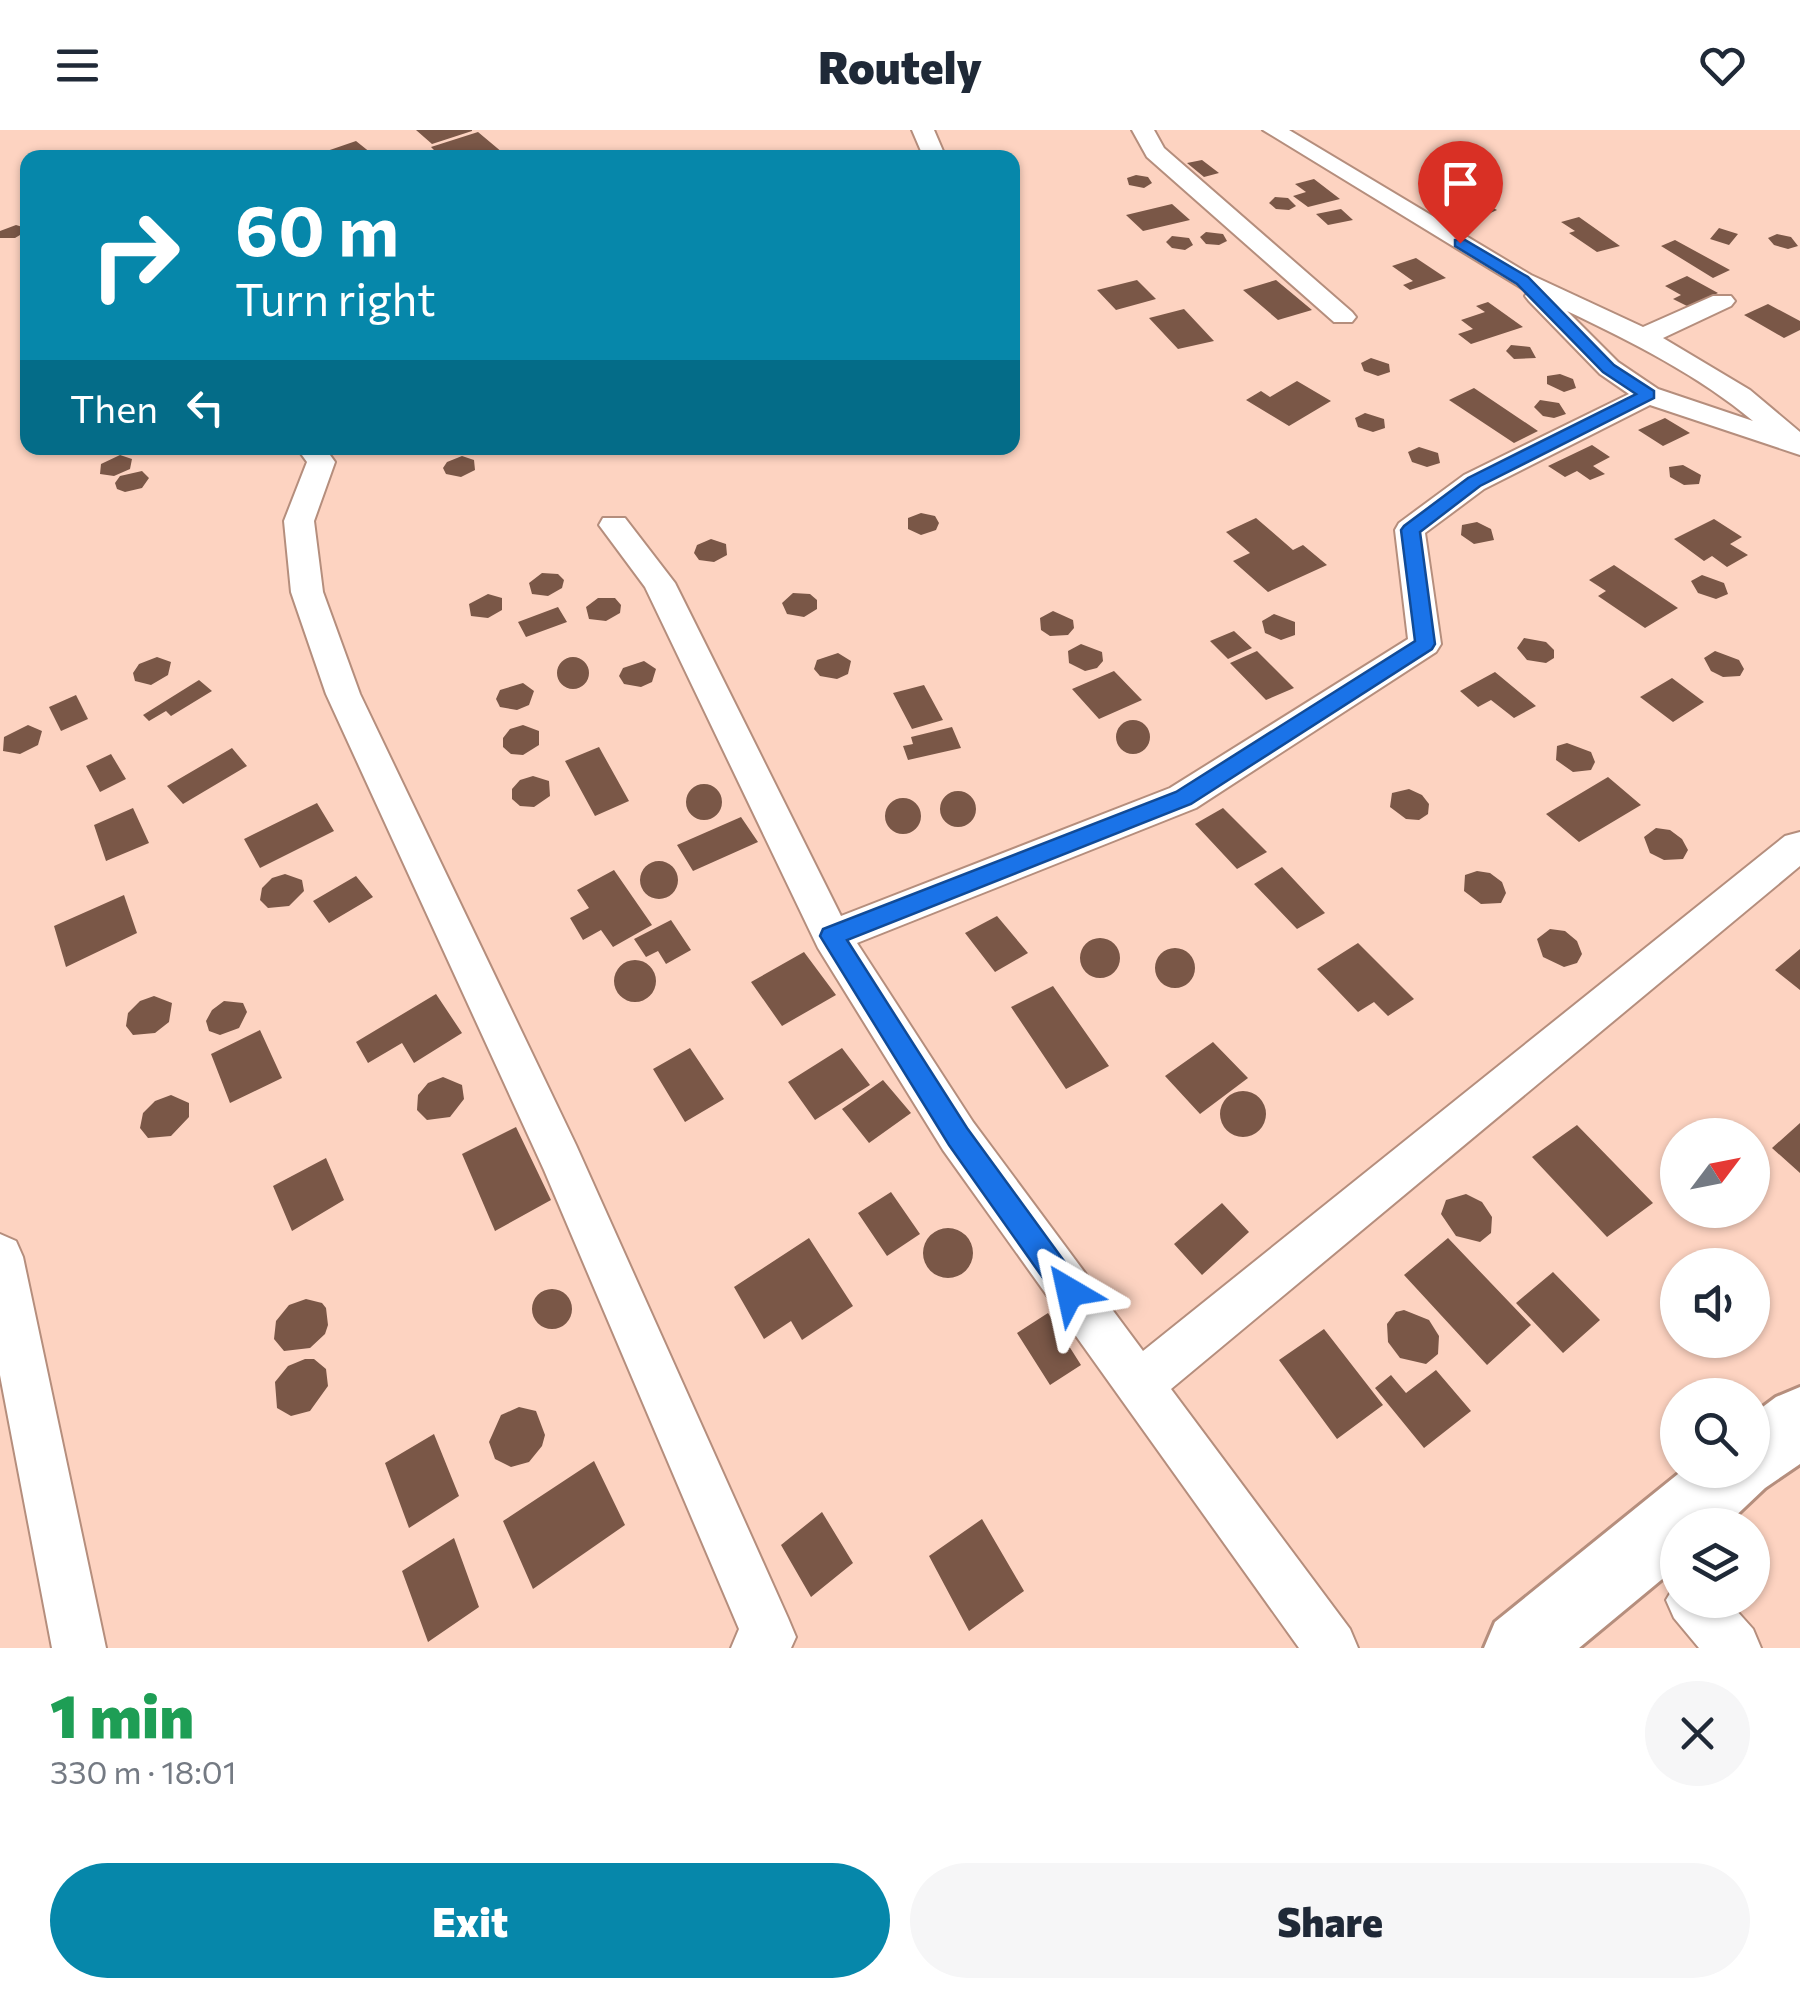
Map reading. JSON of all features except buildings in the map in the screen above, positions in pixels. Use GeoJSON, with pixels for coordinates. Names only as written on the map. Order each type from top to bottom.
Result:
{"type":"FeatureCollection","features":[{"type":"Feature","properties":{"kind":"main road"},"geometry":{"type":"LineString","coordinates":[[1770,1445],[1800,1421]]}},
{"type":"Feature","properties":{"kind":"main road"},"geometry":{"type":"LineString","coordinates":[[1707,1508],[1723,1488]]}},
{"type":"Feature","properties":{"kind":"main road"},"geometry":{"type":"LineString","coordinates":[[1521,1648],[1660,1566]]}},
{"type":"Feature","properties":{"kind":"street"},"geometry":{"type":"LineString","coordinates":[[1143,130],[1155,152],[1343,317]]}},
{"type":"Feature","properties":{"kind":"street"},"geometry":{"type":"LineString","coordinates":[[1274,130],[1522,280],[1643,337],[1740,396],[1800,446]]}},
{"type":"Feature","properties":{"kind":"street"},"geometry":{"type":"LineString","coordinates":[[1522,280],[1608,368],[1648,394],[1800,446]]}},
{"type":"Feature","properties":{"kind":"street"},"geometry":{"type":"LineString","coordinates":[[1643,337],[1722,301]]}},
{"type":"Feature","properties":{"kind":"street"},"geometry":{"type":"LineString","coordinates":[[832,936],[1184,798],[1425,644],[1410,530],[1474,482],[1648,394]]}},
{"type":"Feature","properties":{"kind":"street"},"geometry":{"type":"LineString","coordinates":[[316,455],[321,462],[299,521],[308,592],[343,694],[561,1160],[770,1637],[758,1648]]}},
{"type":"Feature","properties":{"kind":"street"},"geometry":{"type":"LineString","coordinates":[[614,524],[659,583],[832,936],[958,1136],[1331,1648]]}},
{"type":"Feature","properties":{"kind":"street"},"geometry":{"type":"LineString","coordinates":[[1137,1386],[1798,846]]}},
{"type":"Feature","properties":{"kind":"street"},"geometry":{"type":"LineString","coordinates":[[0,1257],[79,1648]]}},
{"type":"Feature","properties":{"kind":"street"},"geometry":{"type":"LineString","coordinates":[[1708,1618],[1734,1648]]}},
{"type":"Feature","properties":{"kind":"route"},"geometry":{"type":"LineString","coordinates":[[1070,1292],[958,1136],[832,936],[1184,798],[1425,644],[1410,530],[1474,482],[1648,394],[1608,368],[1522,280],[1460,243]]}}]}
